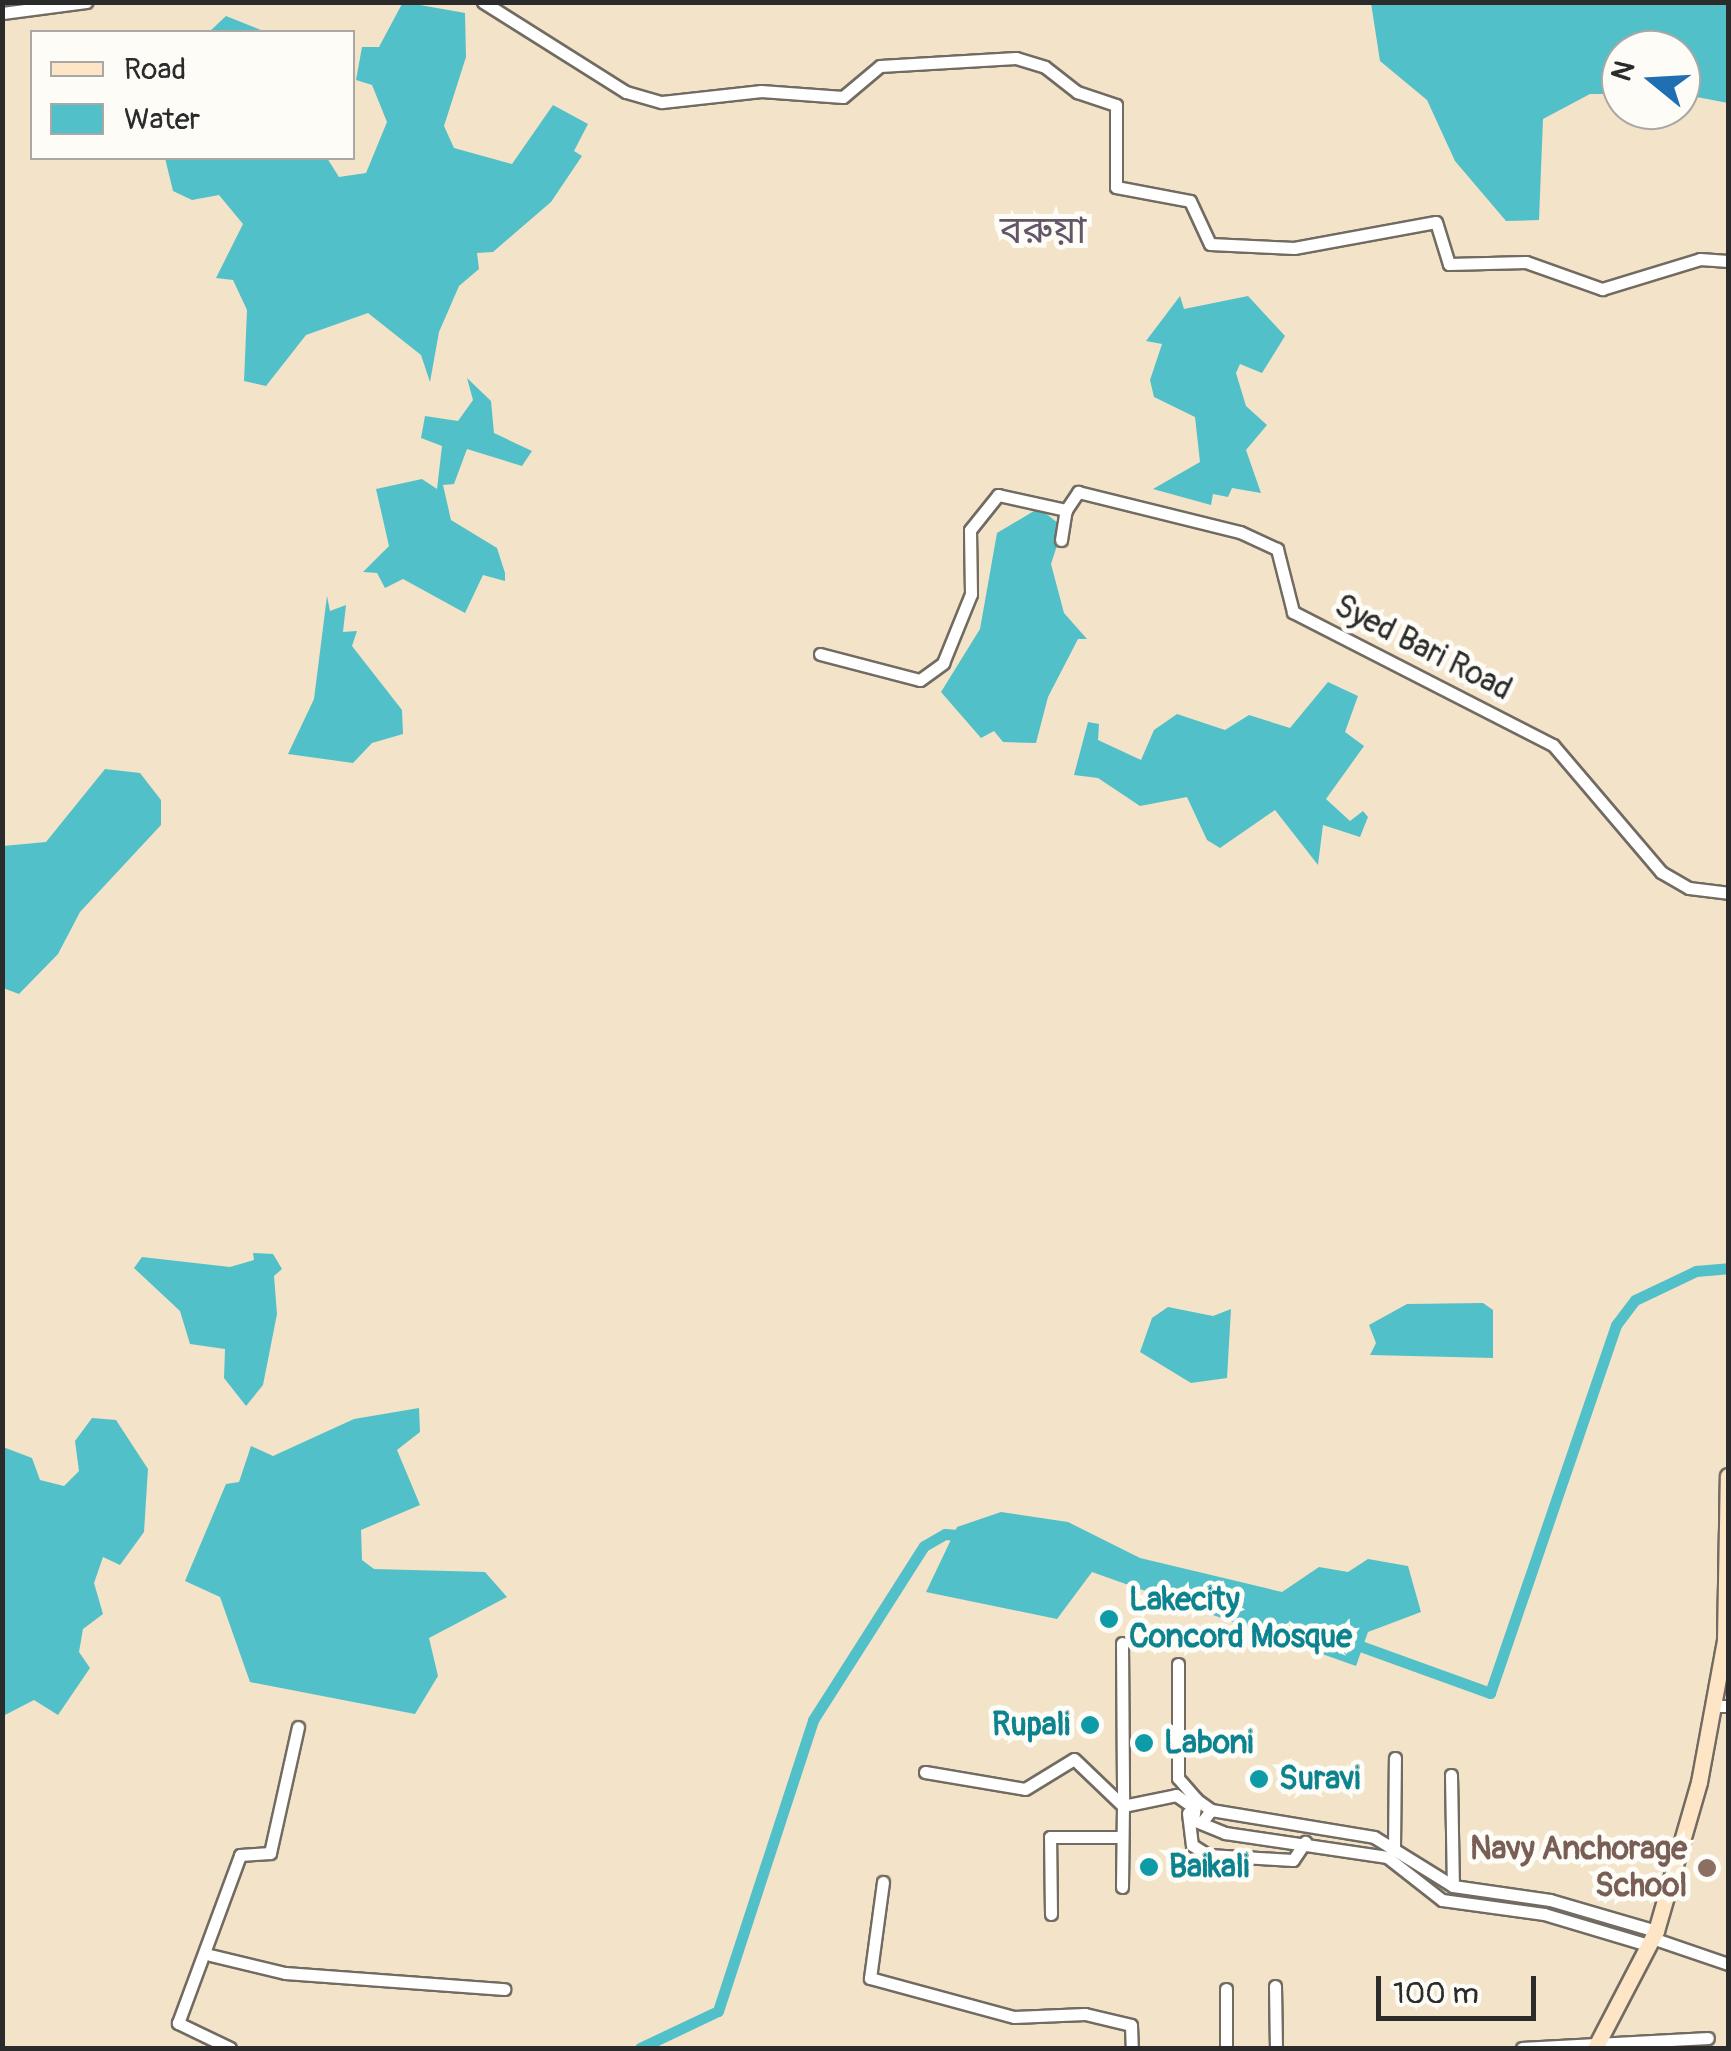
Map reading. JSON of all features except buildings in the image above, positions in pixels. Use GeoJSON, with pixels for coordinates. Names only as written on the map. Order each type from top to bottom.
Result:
{"type":"FeatureCollection","features":[{"type":"Feature","properties":{"kind":"street"},"geometry":{"type":"LineString","coordinates":[[2,14],[86,2]]}},
{"type":"Feature","properties":{"kind":"street"},"geometry":{"type":"LineString","coordinates":[[483,2],[626,92],[662,102],[760,92],[843,97],[880,66],[1016,58],[1046,67],[1077,92],[1116,105],[1116,187],[1190,201],[1210,244],[1294,248],[1436,222],[1454,266],[1526,262],[1602,290],[1700,259],[1728,261]]}},
{"type":"Feature","properties":{"kind":"street","name":"Syed Bari Road"},"geometry":{"type":"LineString","coordinates":[[820,654],[920,680],[964,628],[979,511],[998,495],[1066,510],[1078,492],[1264,541],[1283,565],[1292,612],[1553,745],[1660,872],[1689,888],[1728,893]]}},
{"type":"Feature","properties":{"kind":"street"},"geometry":{"type":"LineString","coordinates":[[1061,540],[1066,510]]}},
{"type":"Feature","properties":{"kind":"street"},"geometry":{"type":"LineString","coordinates":[[1596,2046],[1652,1938],[1723,1706],[1728,1476]]}},
{"type":"Feature","properties":{"kind":"street"},"geometry":{"type":"LineString","coordinates":[[1122,1643],[1122,1887]]}},
{"type":"Feature","properties":{"kind":"street"},"geometry":{"type":"LineString","coordinates":[[1178,1664],[1178,1778],[1202,1822],[1394,1848],[1453,1886],[1550,1900],[1728,1964]]}},
{"type":"Feature","properties":{"kind":"street"},"geometry":{"type":"LineString","coordinates":[[230,2048],[178,2023],[210,1955],[240,1855],[270,1853],[298,1726]]}},
{"type":"Feature","properties":{"kind":"street"},"geometry":{"type":"LineString","coordinates":[[1394,1848],[1396,1758]]}},
{"type":"Feature","properties":{"kind":"street"},"geometry":{"type":"LineString","coordinates":[[926,1772],[1025,1789],[1074,1760],[1122,1806]]}},
{"type":"Feature","properties":{"kind":"street"},"geometry":{"type":"LineString","coordinates":[[1451,1775],[1453,1886]]}},
{"type":"Feature","properties":{"kind":"street"},"geometry":{"type":"LineString","coordinates":[[1122,1806],[1176,1794],[1191,1805],[1387,1857],[1442,1900],[1544,1914],[1652,1938]]}},
{"type":"Feature","properties":{"kind":"street"},"geometry":{"type":"LineString","coordinates":[[1191,1805],[1192,1845],[1208,1854],[1292,1860],[1306,1838]]}},
{"type":"Feature","properties":{"kind":"street"},"geometry":{"type":"LineString","coordinates":[[1202,1822],[1211,1810]]}},
{"type":"Feature","properties":{"kind":"street"},"geometry":{"type":"LineString","coordinates":[[1051,1914],[1050,1837],[1122,1837]]}},
{"type":"Feature","properties":{"kind":"street"},"geometry":{"type":"LineString","coordinates":[[1420,1884],[1428,1870]]}},
{"type":"Feature","properties":{"kind":"street"},"geometry":{"type":"LineString","coordinates":[[883,1882],[870,1978],[1014,2017],[1085,2014],[1131,2025],[1132,2048]]}},
{"type":"Feature","properties":{"kind":"street"},"geometry":{"type":"LineString","coordinates":[[1500,1908],[1502,1893]]}},
{"type":"Feature","properties":{"kind":"street"},"geometry":{"type":"LineString","coordinates":[[1544,1914],[1550,1900]]}},
{"type":"Feature","properties":{"kind":"street"},"geometry":{"type":"LineString","coordinates":[[210,1955],[285,1973],[504,1990]]}},
{"type":"Feature","properties":{"kind":"street"},"geometry":{"type":"LineString","coordinates":[[1274,1986],[1276,2048]]}},
{"type":"Feature","properties":{"kind":"street"},"geometry":{"type":"LineString","coordinates":[[1226,1989],[1226,2048]]}},
{"type":"Feature","properties":{"kind":"street"},"geometry":{"type":"LineString","coordinates":[[1522,2048],[1708,2038]]}},
{"type":"Feature","properties":{"kind":"water"},"geometry":{"type":"Polygon","coordinates":[[[403,2],[465,13],[466,57],[444,126],[454,148],[512,164],[553,105],[588,124],[574,151],[582,156],[551,202],[493,252],[477,253],[479,269],[459,286],[439,332],[430,382],[421,355],[368,313],[306,335],[266,386],[244,381],[247,310],[233,280],[216,278],[243,224],[219,195],[192,200],[173,191],[165,160],[328,160],[339,177],[366,173],[387,122],[372,85],[356,80],[362,47],[379,47],[403,2]]]}},
{"type":"Feature","properties":{"kind":"water"},"geometry":{"type":"Polygon","coordinates":[[[1371,3],[1728,3],[1728,103],[1701,98],[1701,30],[1601,30],[1601,94],[1590,94],[1543,119],[1539,220],[1506,221],[1455,161],[1427,100],[1380,61],[1371,3]]]}},
{"type":"Feature","properties":{"kind":"water"},"geometry":{"type":"Polygon","coordinates":[[[226,16],[261,30],[211,30],[226,16]]]}},
{"type":"Feature","properties":{"kind":"water"},"geometry":{"type":"Polygon","coordinates":[[[1180,296],[1184,309],[1248,296],[1285,336],[1262,373],[1240,364],[1236,373],[1246,406],[1267,425],[1246,450],[1261,493],[1232,488],[1228,497],[1213,494],[1211,505],[1153,489],[1200,462],[1195,417],[1154,397],[1150,380],[1162,344],[1146,341],[1180,296]]]}},
{"type":"Feature","properties":{"kind":"water"},"geometry":{"type":"Polygon","coordinates":[[[467,378],[491,401],[494,433],[532,451],[522,466],[467,449],[454,484],[443,485],[451,520],[497,548],[505,573],[505,581],[483,575],[465,613],[403,579],[385,588],[377,573],[363,572],[389,546],[376,489],[422,479],[437,489],[442,446],[421,438],[425,416],[458,421],[473,400],[467,378]]]}},
{"type":"Feature","properties":{"kind":"water"},"geometry":{"type":"Polygon","coordinates":[[[1039,508],[1063,527],[1051,564],[1064,613],[1087,639],[1078,639],[1048,697],[1036,743],[1003,742],[994,731],[981,738],[941,692],[980,629],[997,533],[1039,508]]]}},
{"type":"Feature","properties":{"kind":"water"},"geometry":{"type":"Polygon","coordinates":[[[327,596],[330,611],[346,605],[343,632],[357,631],[352,646],[402,710],[403,734],[372,743],[353,763],[288,754],[314,699],[327,596]]]}},
{"type":"Feature","properties":{"kind":"water"},"geometry":{"type":"Polygon","coordinates":[[[1328,682],[1358,696],[1345,732],[1364,746],[1326,799],[1350,821],[1363,811],[1368,817],[1360,837],[1323,825],[1318,865],[1275,810],[1220,848],[1207,840],[1187,797],[1140,806],[1098,778],[1074,775],[1088,722],[1099,724],[1098,740],[1141,760],[1154,730],[1177,714],[1225,730],[1249,715],[1290,728],[1328,682]]]}},
{"type":"Feature","properties":{"kind":"water"},"geometry":{"type":"Polygon","coordinates":[[[105,769],[140,773],[161,800],[161,825],[80,912],[58,954],[19,994],[3,988],[3,846],[46,842],[105,769]]]}},
{"type":"Feature","properties":{"kind":"water"},"geometry":{"type":"Polygon","coordinates":[[[253,1253],[273,1254],[282,1269],[274,1276],[277,1314],[263,1385],[246,1406],[224,1378],[225,1349],[190,1344],[180,1311],[134,1268],[142,1257],[230,1267],[254,1260],[253,1253]]]}},
{"type":"Feature","properties":{"kind":"water"},"geometry":{"type":"Polygon","coordinates":[[[1483,1303],[1493,1310],[1493,1358],[1370,1355],[1376,1343],[1369,1325],[1407,1304],[1483,1303]]]}},
{"type":"Feature","properties":{"kind":"water"},"geometry":{"type":"Polygon","coordinates":[[[1168,1307],[1213,1316],[1231,1309],[1227,1378],[1191,1383],[1140,1352],[1152,1318],[1168,1307]]]}},
{"type":"Feature","properties":{"kind":"water"},"geometry":{"type":"Polygon","coordinates":[[[419,1408],[420,1432],[397,1450],[420,1505],[361,1530],[362,1560],[374,1569],[485,1572],[507,1597],[429,1638],[438,1676],[415,1714],[250,1682],[220,1597],[185,1581],[226,1484],[239,1482],[251,1446],[273,1456],[354,1419],[419,1408]]]}},
{"type":"Feature","properties":{"kind":"water"},"geometry":{"type":"Polygon","coordinates":[[[92,1418],[116,1420],[148,1469],[144,1532],[120,1565],[103,1557],[94,1583],[103,1614],[83,1629],[79,1652],[90,1668],[58,1715],[34,1700],[3,1716],[3,1447],[32,1458],[40,1480],[64,1486],[79,1471],[75,1441],[92,1418]]]}},
{"type":"Feature","properties":{"kind":"water"},"geometry":{"type":"Polygon","coordinates":[[[1001,1512],[1068,1522],[1140,1558],[1282,1592],[1319,1567],[1348,1572],[1368,1559],[1408,1566],[1421,1612],[1368,1632],[1356,1666],[1092,1572],[1057,1619],[926,1592],[957,1527],[1001,1512]]]}},
{"type":"Feature","properties":{"kind":"waterway"},"geometry":{"type":"LineString","coordinates":[[1352,1643],[1490,1693],[1616,1325],[1635,1300],[1696,1271],[1728,1268]]}},
{"type":"Feature","properties":{"kind":"waterway"},"geometry":{"type":"LineString","coordinates":[[640,2048],[718,2011],[813,1720],[924,1546],[945,1534],[966,1536]]}},
{"type":"Feature","properties":{"kind":"place","name":"Lakecity Concord Mosque"},"geometry":{"type":"Point","coordinates":[1109,1619]}},
{"type":"Feature","properties":{"kind":"place","name":"Rupali"},"geometry":{"type":"Point","coordinates":[1090,1725]}},
{"type":"Feature","properties":{"kind":"place","name":"Laboni"},"geometry":{"type":"Point","coordinates":[1144,1743]}},
{"type":"Feature","properties":{"kind":"place","name":"Suravi"},"geometry":{"type":"Point","coordinates":[1259,1779]}},
{"type":"Feature","properties":{"kind":"place","name":"Baikali"},"geometry":{"type":"Point","coordinates":[1149,1867]}},
{"type":"Feature","properties":{"kind":"place","name":"Navy Anchorage School"},"geometry":{"type":"Point","coordinates":[1707,1868]}},
{"type":"Feature","properties":{"kind":"district","name":"বরুয়া"},"geometry":{"type":"Point","coordinates":[1043,232]}}]}
